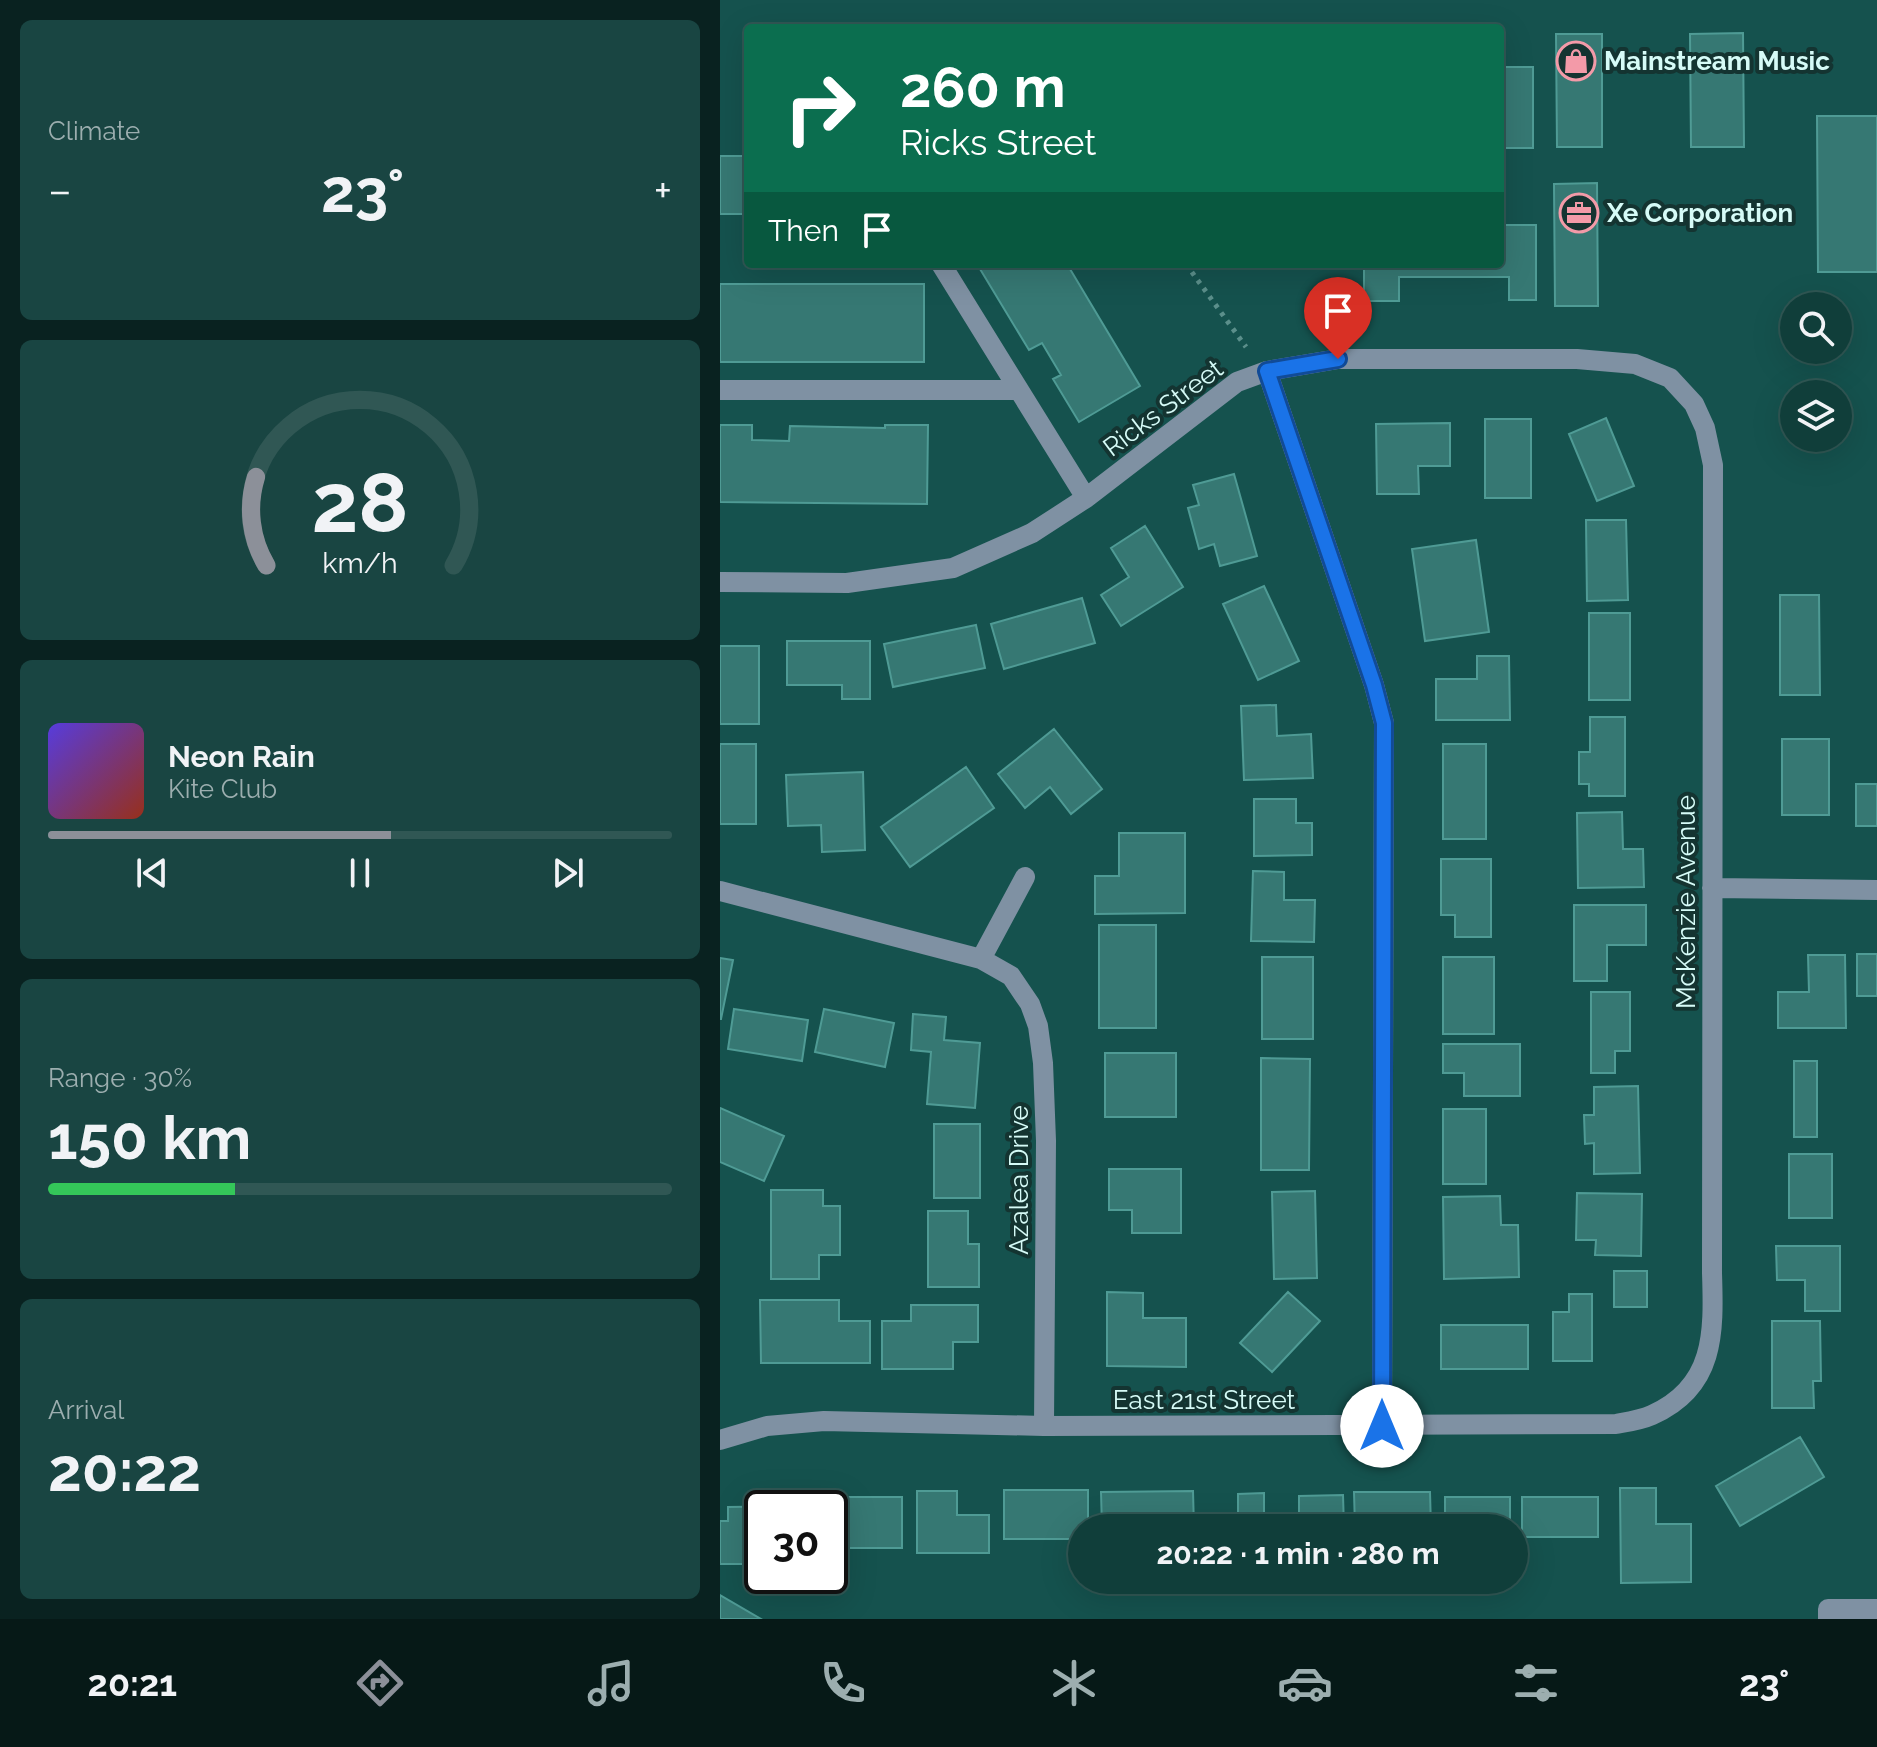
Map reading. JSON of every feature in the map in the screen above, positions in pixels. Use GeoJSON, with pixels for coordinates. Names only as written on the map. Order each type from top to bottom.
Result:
{"type":"FeatureCollection","features":[{"type":"Feature","properties":{"kind":"street"},"geometry":{"type":"LineString","coordinates":[[943,268],[1086,498]]}},
{"type":"Feature","properties":{"kind":"street","name":"Ricks Street"},"geometry":{"type":"LineString","coordinates":[[720,582],[847,583],[953,568],[1032,533],[1086,498],[1237,382],[1267,371],[1338,359],[1577,359],[1635,364],[1670,378],[1694,404]]}},
{"type":"Feature","properties":{"kind":"street"},"geometry":{"type":"LineString","coordinates":[[1267,371],[1374,685],[1384,723],[1382,1426]]}},
{"type":"Feature","properties":{"kind":"street"},"geometry":{"type":"LineString","coordinates":[[720,390],[1019,390]]}},
{"type":"Feature","properties":{"kind":"street","name":"McKenzie Avenue"},"geometry":{"type":"LineString","coordinates":[[1684,1395],[1698,1379],[1708,1352],[1713,1321],[1713,465],[1705,428],[1694,404]]}},
{"type":"Feature","properties":{"kind":"street"},"geometry":{"type":"LineString","coordinates":[[981,959],[1025,877]]}},
{"type":"Feature","properties":{"kind":"street"},"geometry":{"type":"LineString","coordinates":[[1712,888],[1877,890]]}},
{"type":"Feature","properties":{"kind":"street","name":"Azalea Drive"},"geometry":{"type":"LineString","coordinates":[[720,891],[981,959],[1011,976],[1030,1004],[1038,1026],[1043,1063],[1046,1141],[1044,1426]]}},
{"type":"Feature","properties":{"kind":"street","name":"East 21st Street"},"geometry":{"type":"LineString","coordinates":[[720,1440],[767,1426],[824,1421],[1044,1426],[1616,1424],[1650,1416],[1684,1395]]}},
{"type":"Feature","properties":{"kind":"street"},"geometry":{"type":"LineString","coordinates":[[1828,1619],[1828,1609],[1877,1609]]}},
{"type":"Feature","properties":{"kind":"path"},"geometry":{"type":"LineString","coordinates":[[1189,268],[1246,347]]}},
{"type":"Feature","properties":{"kind":"building"},"geometry":{"type":"Polygon","coordinates":[[[1743,33],[1744,147],[1691,147],[1690,34],[1743,33]]]}},
{"type":"Feature","properties":{"kind":"building"},"geometry":{"type":"Polygon","coordinates":[[[1556,34],[1602,34],[1602,147],[1557,147],[1556,34]]]}},
{"type":"Feature","properties":{"kind":"building"},"geometry":{"type":"Polygon","coordinates":[[[1504,67],[1533,67],[1533,148],[1504,148],[1504,67]]]}},
{"type":"Feature","properties":{"kind":"building"},"geometry":{"type":"Polygon","coordinates":[[[1817,116],[1877,116],[1877,272],[1818,272],[1817,116]]]}},
{"type":"Feature","properties":{"kind":"building"},"geometry":{"type":"Polygon","coordinates":[[[720,156],[744,156],[744,214],[720,214],[720,156]]]}},
{"type":"Feature","properties":{"kind":"building"},"geometry":{"type":"Polygon","coordinates":[[[1597,183],[1598,306],[1555,306],[1554,184],[1597,183]]]}},
{"type":"Feature","properties":{"kind":"building"},"geometry":{"type":"Polygon","coordinates":[[[1504,225],[1536,225],[1536,300],[1509,300],[1509,277],[1399,277],[1399,301],[1364,301],[1364,268],[1504,268],[1504,225]]]}},
{"type":"Feature","properties":{"kind":"building"},"geometry":{"type":"Polygon","coordinates":[[[979,268],[1069,268],[1140,386],[1079,422],[1053,379],[1061,375],[1042,343],[1029,350],[979,268]]]}},
{"type":"Feature","properties":{"kind":"building"},"geometry":{"type":"Polygon","coordinates":[[[720,284],[924,284],[924,362],[720,362],[720,284]]]}},
{"type":"Feature","properties":{"kind":"building"},"geometry":{"type":"Polygon","coordinates":[[[1606,418],[1634,486],[1597,501],[1569,434],[1606,418]]]}},
{"type":"Feature","properties":{"kind":"building"},"geometry":{"type":"Polygon","coordinates":[[[1485,419],[1531,419],[1531,498],[1485,498],[1485,419]]]}},
{"type":"Feature","properties":{"kind":"building"},"geometry":{"type":"Polygon","coordinates":[[[1450,423],[1450,466],[1418,466],[1419,494],[1377,494],[1376,424],[1450,423]]]}},
{"type":"Feature","properties":{"kind":"building"},"geometry":{"type":"Polygon","coordinates":[[[720,425],[752,425],[752,440],[789,441],[790,426],[885,428],[885,425],[928,425],[927,504],[720,502],[720,425]]]}},
{"type":"Feature","properties":{"kind":"building"},"geometry":{"type":"Polygon","coordinates":[[[1234,474],[1257,556],[1220,566],[1214,544],[1199,549],[1188,508],[1199,505],[1193,485],[1234,474]]]}},
{"type":"Feature","properties":{"kind":"building"},"geometry":{"type":"Polygon","coordinates":[[[1586,520],[1626,520],[1628,600],[1587,601],[1586,520]]]}},
{"type":"Feature","properties":{"kind":"building"},"geometry":{"type":"Polygon","coordinates":[[[1145,526],[1183,587],[1121,626],[1101,595],[1129,577],[1111,548],[1145,526]]]}},
{"type":"Feature","properties":{"kind":"building"},"geometry":{"type":"Polygon","coordinates":[[[1476,540],[1489,632],[1425,641],[1412,549],[1476,540]]]}},
{"type":"Feature","properties":{"kind":"building"},"geometry":{"type":"Polygon","coordinates":[[[1264,586],[1299,661],[1258,680],[1223,604],[1264,586]]]}},
{"type":"Feature","properties":{"kind":"building"},"geometry":{"type":"Polygon","coordinates":[[[1780,595],[1819,595],[1820,695],[1780,695],[1780,595]]]}},
{"type":"Feature","properties":{"kind":"building"},"geometry":{"type":"Polygon","coordinates":[[[1082,598],[1095,643],[1004,669],[991,624],[1082,598]]]}},
{"type":"Feature","properties":{"kind":"building"},"geometry":{"type":"Polygon","coordinates":[[[1589,613],[1630,613],[1630,700],[1589,700],[1589,613]]]}},
{"type":"Feature","properties":{"kind":"building"},"geometry":{"type":"Polygon","coordinates":[[[976,625],[985,668],[893,687],[884,644],[976,625]]]}},
{"type":"Feature","properties":{"kind":"building"},"geometry":{"type":"Polygon","coordinates":[[[787,641],[870,641],[870,699],[842,699],[842,685],[787,685],[787,641]]]}},
{"type":"Feature","properties":{"kind":"building"},"geometry":{"type":"Polygon","coordinates":[[[720,646],[759,646],[759,724],[720,724],[720,646]]]}},
{"type":"Feature","properties":{"kind":"building"},"geometry":{"type":"Polygon","coordinates":[[[1477,656],[1509,656],[1510,720],[1436,720],[1436,679],[1477,679],[1477,656]]]}},
{"type":"Feature","properties":{"kind":"building"},"geometry":{"type":"Polygon","coordinates":[[[1276,705],[1277,736],[1311,734],[1313,778],[1244,780],[1241,706],[1276,705]]]}},
{"type":"Feature","properties":{"kind":"building"},"geometry":{"type":"Polygon","coordinates":[[[1590,717],[1625,717],[1625,796],[1589,796],[1589,784],[1579,784],[1579,752],[1590,752],[1590,717]]]}},
{"type":"Feature","properties":{"kind":"building"},"geometry":{"type":"Polygon","coordinates":[[[1054,729],[1102,789],[1071,814],[1050,787],[1025,808],[998,774],[1054,729]]]}},
{"type":"Feature","properties":{"kind":"building"},"geometry":{"type":"Polygon","coordinates":[[[1782,739],[1829,739],[1829,815],[1782,815],[1782,739]]]}},
{"type":"Feature","properties":{"kind":"building"},"geometry":{"type":"Polygon","coordinates":[[[720,744],[756,744],[756,824],[720,824],[720,744]]]}},
{"type":"Feature","properties":{"kind":"building"},"geometry":{"type":"Polygon","coordinates":[[[1443,744],[1486,744],[1486,839],[1443,839],[1443,744]]]}},
{"type":"Feature","properties":{"kind":"building"},"geometry":{"type":"Polygon","coordinates":[[[966,767],[994,808],[910,867],[881,827],[966,767]]]}},
{"type":"Feature","properties":{"kind":"building"},"geometry":{"type":"Polygon","coordinates":[[[863,772],[865,850],[822,852],[821,825],[788,826],[786,775],[863,772]]]}},
{"type":"Feature","properties":{"kind":"building"},"geometry":{"type":"Polygon","coordinates":[[[1856,784],[1877,784],[1877,826],[1856,826],[1856,784]]]}},
{"type":"Feature","properties":{"kind":"building"},"geometry":{"type":"Polygon","coordinates":[[[1254,799],[1296,799],[1296,823],[1312,823],[1312,855],[1254,856],[1254,799]]]}},
{"type":"Feature","properties":{"kind":"building"},"geometry":{"type":"Polygon","coordinates":[[[1622,812],[1623,849],[1643,849],[1644,887],[1578,888],[1577,813],[1622,812]]]}},
{"type":"Feature","properties":{"kind":"building"},"geometry":{"type":"Polygon","coordinates":[[[1119,833],[1185,833],[1185,913],[1095,914],[1095,876],[1119,876],[1119,833]]]}},
{"type":"Feature","properties":{"kind":"building"},"geometry":{"type":"Polygon","coordinates":[[[1441,859],[1491,859],[1491,937],[1455,937],[1455,915],[1441,915],[1441,859]]]}},
{"type":"Feature","properties":{"kind":"building"},"geometry":{"type":"Polygon","coordinates":[[[1253,871],[1284,872],[1284,900],[1315,900],[1314,942],[1251,941],[1253,871]]]}},
{"type":"Feature","properties":{"kind":"building"},"geometry":{"type":"Polygon","coordinates":[[[1574,905],[1646,905],[1646,945],[1607,945],[1607,981],[1574,981],[1574,905]]]}},
{"type":"Feature","properties":{"kind":"building"},"geometry":{"type":"Polygon","coordinates":[[[1099,925],[1156,925],[1156,1028],[1099,1028],[1099,925]]]}},
{"type":"Feature","properties":{"kind":"building"},"geometry":{"type":"Polygon","coordinates":[[[1857,954],[1877,954],[1877,996],[1857,996],[1857,954]]]}},
{"type":"Feature","properties":{"kind":"building"},"geometry":{"type":"Polygon","coordinates":[[[1808,955],[1845,955],[1846,1028],[1778,1028],[1778,992],[1809,992],[1808,955]]]}},
{"type":"Feature","properties":{"kind":"building"},"geometry":{"type":"Polygon","coordinates":[[[1262,957],[1313,957],[1313,1039],[1262,1039],[1262,957]]]}},
{"type":"Feature","properties":{"kind":"building"},"geometry":{"type":"Polygon","coordinates":[[[1443,957],[1494,957],[1494,1034],[1443,1034],[1443,957]]]}},
{"type":"Feature","properties":{"kind":"building"},"geometry":{"type":"Polygon","coordinates":[[[720,958],[733,960],[721,1019],[720,1019],[720,958]]]}},
{"type":"Feature","properties":{"kind":"building"},"geometry":{"type":"Polygon","coordinates":[[[1591,992],[1630,992],[1630,1051],[1615,1051],[1615,1073],[1591,1073],[1591,992]]]}},
{"type":"Feature","properties":{"kind":"building"},"geometry":{"type":"Polygon","coordinates":[[[734,1009],[808,1020],[802,1061],[728,1049],[734,1009]]]}},
{"type":"Feature","properties":{"kind":"building"},"geometry":{"type":"Polygon","coordinates":[[[824,1009],[894,1023],[885,1067],[815,1052],[824,1009]]]}},
{"type":"Feature","properties":{"kind":"building"},"geometry":{"type":"Polygon","coordinates":[[[913,1014],[946,1017],[944,1040],[980,1043],[975,1108],[927,1104],[931,1052],[911,1050],[913,1014]]]}},
{"type":"Feature","properties":{"kind":"building"},"geometry":{"type":"Polygon","coordinates":[[[1443,1044],[1520,1044],[1520,1096],[1464,1096],[1464,1073],[1443,1073],[1443,1044]]]}},
{"type":"Feature","properties":{"kind":"building"},"geometry":{"type":"Polygon","coordinates":[[[1105,1053],[1176,1053],[1176,1117],[1105,1117],[1105,1053]]]}},
{"type":"Feature","properties":{"kind":"building"},"geometry":{"type":"Polygon","coordinates":[[[1261,1058],[1310,1059],[1309,1170],[1261,1170],[1261,1058]]]}},
{"type":"Feature","properties":{"kind":"building"},"geometry":{"type":"Polygon","coordinates":[[[1794,1061],[1817,1061],[1817,1137],[1794,1137],[1794,1061]]]}},
{"type":"Feature","properties":{"kind":"building"},"geometry":{"type":"Polygon","coordinates":[[[1638,1086],[1640,1173],[1594,1174],[1594,1143],[1585,1144],[1584,1115],[1594,1115],[1594,1087],[1638,1086]]]}},
{"type":"Feature","properties":{"kind":"building"},"geometry":{"type":"Polygon","coordinates":[[[720,1108],[784,1136],[764,1181],[720,1162],[720,1108]]]}},
{"type":"Feature","properties":{"kind":"building"},"geometry":{"type":"Polygon","coordinates":[[[1443,1109],[1486,1109],[1486,1184],[1443,1184],[1443,1109]]]}},
{"type":"Feature","properties":{"kind":"building"},"geometry":{"type":"Polygon","coordinates":[[[934,1124],[980,1124],[980,1198],[934,1198],[934,1124]]]}},
{"type":"Feature","properties":{"kind":"building"},"geometry":{"type":"Polygon","coordinates":[[[1789,1154],[1832,1154],[1832,1218],[1789,1218],[1789,1154]]]}},
{"type":"Feature","properties":{"kind":"building"},"geometry":{"type":"Polygon","coordinates":[[[1109,1169],[1181,1169],[1181,1233],[1132,1233],[1132,1210],[1109,1210],[1109,1169]]]}},
{"type":"Feature","properties":{"kind":"building"},"geometry":{"type":"Polygon","coordinates":[[[771,1190],[823,1190],[823,1206],[840,1206],[840,1255],[819,1255],[819,1279],[771,1279],[771,1190]]]}},
{"type":"Feature","properties":{"kind":"building"},"geometry":{"type":"Polygon","coordinates":[[[1315,1191],[1317,1278],[1274,1279],[1272,1192],[1315,1191]]]}},
{"type":"Feature","properties":{"kind":"building"},"geometry":{"type":"Polygon","coordinates":[[[1577,1193],[1642,1194],[1641,1256],[1595,1255],[1596,1240],[1576,1240],[1577,1193]]]}},
{"type":"Feature","properties":{"kind":"building"},"geometry":{"type":"Polygon","coordinates":[[[1500,1196],[1501,1225],[1518,1225],[1519,1277],[1444,1279],[1443,1197],[1500,1196]]]}},
{"type":"Feature","properties":{"kind":"building"},"geometry":{"type":"Polygon","coordinates":[[[928,1211],[968,1211],[968,1244],[979,1244],[979,1287],[928,1287],[928,1211]]]}},
{"type":"Feature","properties":{"kind":"building"},"geometry":{"type":"Polygon","coordinates":[[[1776,1246],[1840,1246],[1840,1311],[1805,1311],[1805,1280],[1777,1280],[1776,1246]]]}},
{"type":"Feature","properties":{"kind":"building"},"geometry":{"type":"Polygon","coordinates":[[[1614,1271],[1647,1271],[1647,1307],[1614,1307],[1614,1271]]]}},
{"type":"Feature","properties":{"kind":"building"},"geometry":{"type":"Polygon","coordinates":[[[1107,1292],[1143,1293],[1143,1318],[1186,1318],[1186,1367],[1107,1366],[1107,1292]]]}},
{"type":"Feature","properties":{"kind":"building"},"geometry":{"type":"Polygon","coordinates":[[[1288,1292],[1320,1321],[1272,1372],[1240,1343],[1288,1292]]]}},
{"type":"Feature","properties":{"kind":"building"},"geometry":{"type":"Polygon","coordinates":[[[1569,1294],[1592,1294],[1592,1361],[1553,1361],[1553,1312],[1569,1312],[1569,1294]]]}},
{"type":"Feature","properties":{"kind":"building"},"geometry":{"type":"Polygon","coordinates":[[[760,1300],[839,1300],[839,1321],[870,1321],[870,1363],[761,1363],[760,1300]]]}},
{"type":"Feature","properties":{"kind":"building"},"geometry":{"type":"Polygon","coordinates":[[[911,1305],[978,1305],[978,1342],[953,1342],[953,1369],[882,1369],[882,1321],[911,1321],[911,1305]]]}},
{"type":"Feature","properties":{"kind":"building"},"geometry":{"type":"Polygon","coordinates":[[[1772,1321],[1820,1321],[1821,1381],[1813,1381],[1814,1408],[1772,1408],[1772,1321]]]}},
{"type":"Feature","properties":{"kind":"building"},"geometry":{"type":"Polygon","coordinates":[[[1441,1325],[1528,1325],[1528,1369],[1441,1369],[1441,1325]]]}},
{"type":"Feature","properties":{"kind":"building"},"geometry":{"type":"Polygon","coordinates":[[[1800,1437],[1824,1477],[1740,1526],[1716,1486],[1800,1437]]]}},
{"type":"Feature","properties":{"kind":"building"},"geometry":{"type":"Polygon","coordinates":[[[1620,1488],[1656,1488],[1656,1524],[1691,1524],[1691,1582],[1621,1583],[1620,1488]]]}},
{"type":"Feature","properties":{"kind":"building"},"geometry":{"type":"Polygon","coordinates":[[[1004,1490],[1088,1490],[1088,1514],[1068,1514],[1068,1539],[1004,1539],[1004,1490]]]}},
{"type":"Feature","properties":{"kind":"building"},"geometry":{"type":"Polygon","coordinates":[[[917,1491],[957,1491],[957,1515],[989,1515],[989,1553],[917,1553],[917,1491]]]}},
{"type":"Feature","properties":{"kind":"building"},"geometry":{"type":"Polygon","coordinates":[[[1193,1491],[1194,1514],[1102,1514],[1101,1492],[1193,1491]]]}},
{"type":"Feature","properties":{"kind":"building"},"geometry":{"type":"Polygon","coordinates":[[[1354,1492],[1430,1492],[1431,1514],[1355,1514],[1354,1492]]]}},
{"type":"Feature","properties":{"kind":"building"},"geometry":{"type":"Polygon","coordinates":[[[1264,1493],[1264,1514],[1238,1514],[1238,1494],[1264,1493]]]}},
{"type":"Feature","properties":{"kind":"building"},"geometry":{"type":"Polygon","coordinates":[[[1343,1495],[1344,1514],[1299,1514],[1299,1496],[1343,1495]]]}},
{"type":"Feature","properties":{"kind":"building"},"geometry":{"type":"Polygon","coordinates":[[[848,1497],[902,1497],[902,1548],[848,1548],[848,1497]]]}},
{"type":"Feature","properties":{"kind":"building"},"geometry":{"type":"Polygon","coordinates":[[[1445,1497],[1510,1497],[1510,1514],[1445,1514],[1445,1497]]]}},
{"type":"Feature","properties":{"kind":"building"},"geometry":{"type":"Polygon","coordinates":[[[1522,1497],[1598,1497],[1598,1537],[1528,1537],[1528,1514],[1522,1514],[1522,1497]]]}},
{"type":"Feature","properties":{"kind":"building"},"geometry":{"type":"Polygon","coordinates":[[[728,1507],[744,1507],[744,1564],[720,1564],[720,1521],[728,1521],[728,1507]]]}},
{"type":"Feature","properties":{"kind":"building"},"geometry":{"type":"Polygon","coordinates":[[[720,1595],[761,1619],[720,1619],[720,1595]]]}},
{"type":"Feature","properties":{"kind":"place","name":"Mainstream Music"},"geometry":{"type":"Point","coordinates":[1576,61]}},
{"type":"Feature","properties":{"kind":"place","name":"Xe Corporation"},"geometry":{"type":"Point","coordinates":[1579,213]}},
{"type":"Feature","properties":{"kind":"route"},"geometry":{"type":"LineString","coordinates":[[1338,359],[1267,371],[1374,685],[1384,723],[1382,1426]]}}]}
